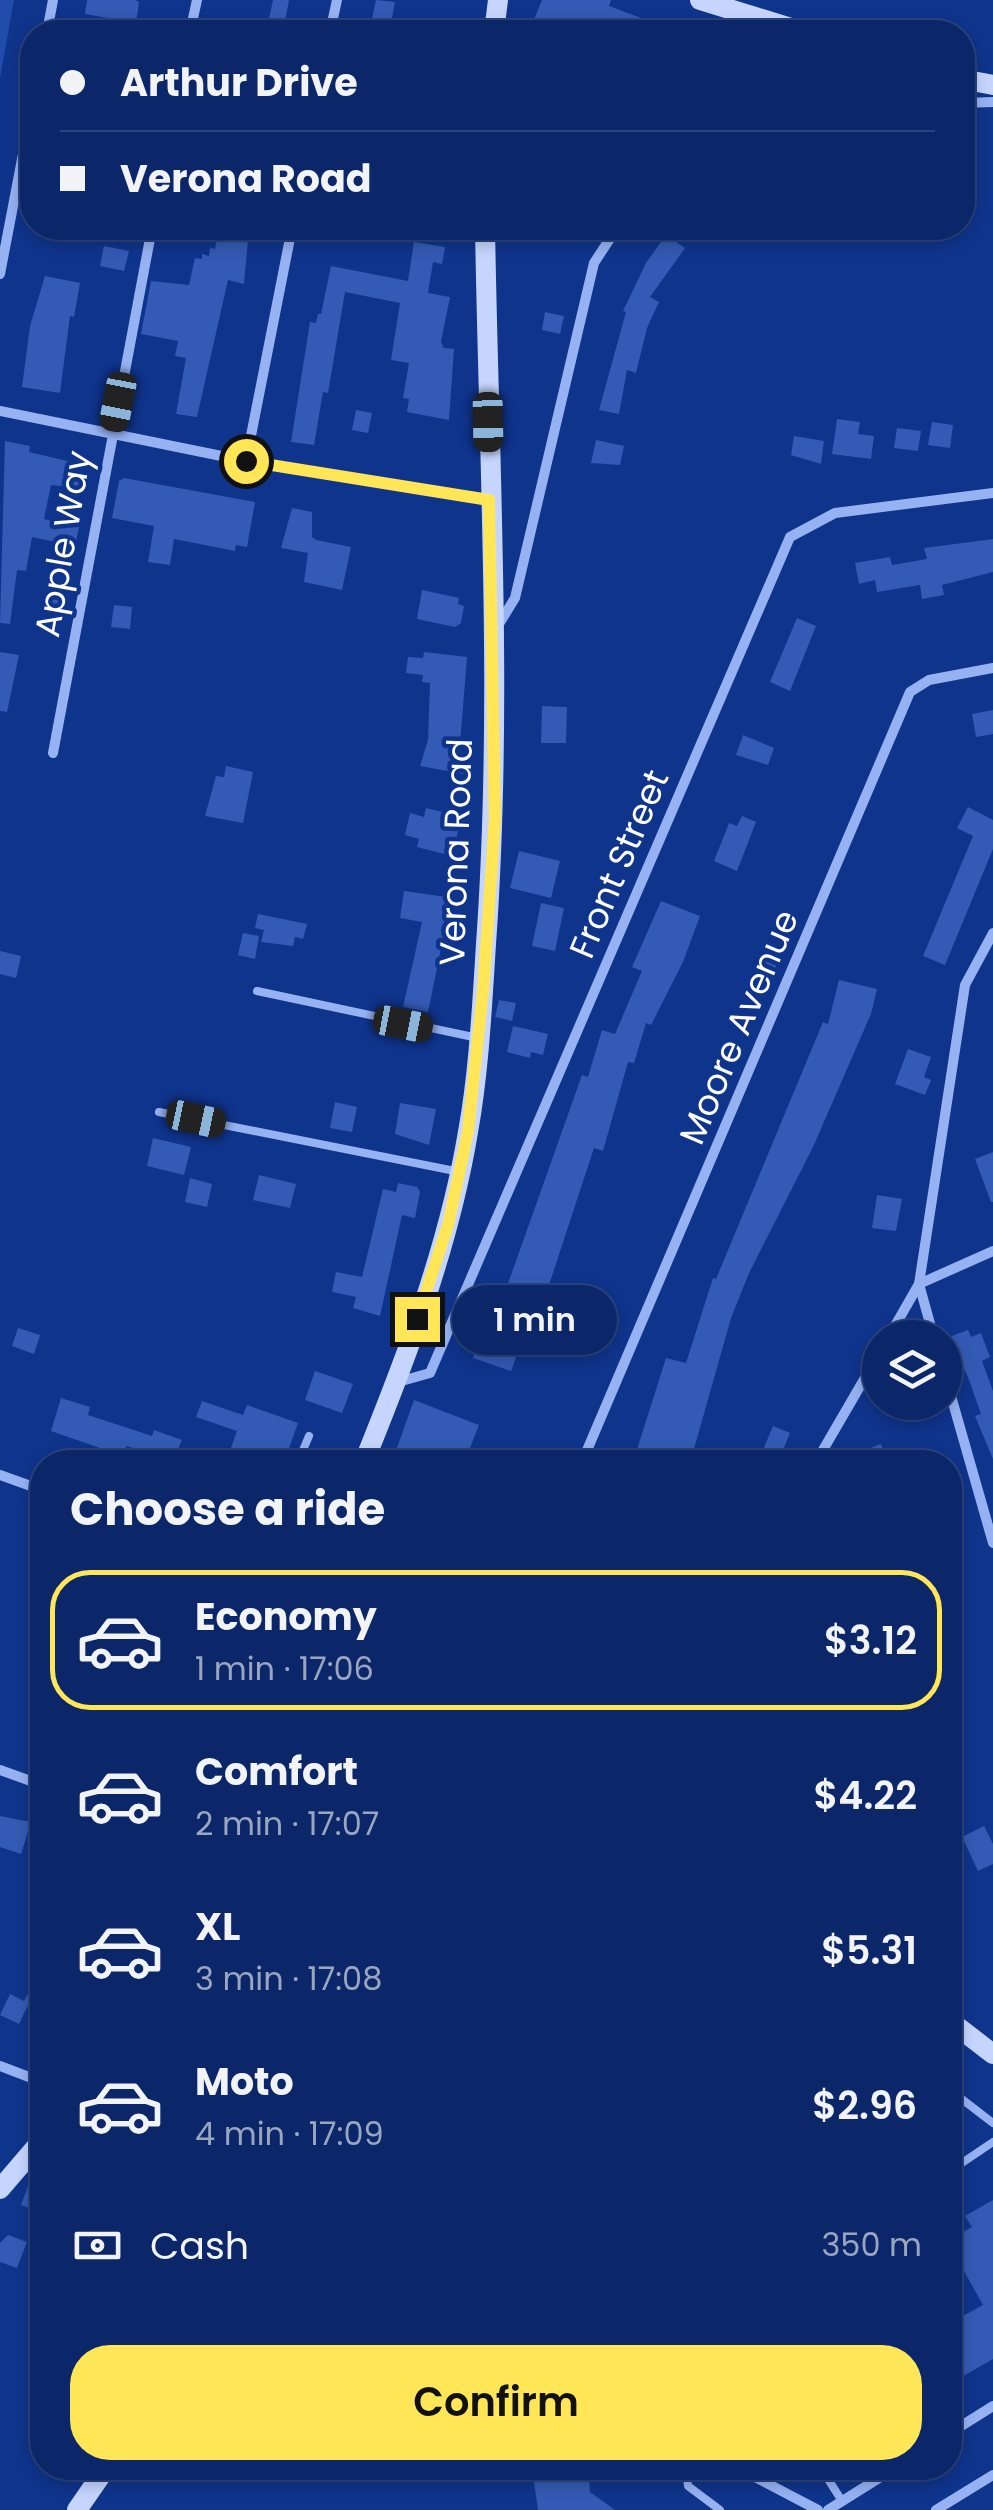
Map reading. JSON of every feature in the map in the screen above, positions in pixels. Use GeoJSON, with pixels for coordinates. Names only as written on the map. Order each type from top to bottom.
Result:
{"type":"FeatureCollection","features":[{"type":"Feature","properties":{"kind":"street"},"geometry":{"type":"LineString","coordinates":[[700,0],[765,20]]}},
{"type":"Feature","properties":{"kind":"street"},"geometry":{"type":"LineString","coordinates":[[0,274],[20,170]]}},
{"type":"Feature","properties":{"kind":"street","name":"Apple Way"},"geometry":{"type":"LineString","coordinates":[[53,753],[150,240]]}},
{"type":"Feature","properties":{"kind":"street"},"geometry":{"type":"LineString","coordinates":[[246,461],[290,240]]}},
{"type":"Feature","properties":{"kind":"street","name":"Verona Road"},"geometry":{"type":"LineString","coordinates":[[369,1450],[397,1382],[448,1225],[460,1172],[478,1038],[495,819],[485,240]]}},
{"type":"Feature","properties":{"kind":"street"},"geometry":{"type":"LineString","coordinates":[[493,633],[515,598],[594,263],[609,240]]}},
{"type":"Feature","properties":{"kind":"street"},"geometry":{"type":"LineString","coordinates":[[0,411],[246,461],[489,500]]}},
{"type":"Feature","properties":{"kind":"street","name":"Front Street"},"geometry":{"type":"LineString","coordinates":[[397,1382],[430,1373],[790,537],[835,513],[993,493]]}},
{"type":"Feature","properties":{"kind":"street","name":"Moore Avenue"},"geometry":{"type":"LineString","coordinates":[[587,1450],[910,692],[944,676],[993,668]]}},
{"type":"Feature","properties":{"kind":"street"},"geometry":{"type":"LineString","coordinates":[[898,1320],[919,1284],[964,984],[993,933]]}},
{"type":"Feature","properties":{"kind":"street"},"geometry":{"type":"LineString","coordinates":[[919,1284],[993,1250]]}},
{"type":"Feature","properties":{"kind":"street"},"geometry":{"type":"LineString","coordinates":[[919,1284],[929,1320]]}},
{"type":"Feature","properties":{"kind":"street"},"geometry":{"type":"LineString","coordinates":[[823,1450],[862,1383]]}},
{"type":"Feature","properties":{"kind":"street"},"geometry":{"type":"LineString","coordinates":[[958,1420],[993,1543]]}},
{"type":"Feature","properties":{"kind":"street"},"geometry":{"type":"LineString","coordinates":[[0,1474],[30,1485]]}},
{"type":"Feature","properties":{"kind":"street"},"geometry":{"type":"LineString","coordinates":[[0,1770],[30,1781]]}},
{"type":"Feature","properties":{"kind":"street"},"geometry":{"type":"LineString","coordinates":[[962,2030],[993,2054]]}},
{"type":"Feature","properties":{"kind":"street"},"geometry":{"type":"LineString","coordinates":[[0,2066],[30,2077]]}},
{"type":"Feature","properties":{"kind":"street"},"geometry":{"type":"LineString","coordinates":[[0,2189],[30,2154]]}},
{"type":"Feature","properties":{"kind":"street"},"geometry":{"type":"LineString","coordinates":[[962,2425],[993,2406]]}},
{"type":"Feature","properties":{"kind":"street"},"geometry":{"type":"LineString","coordinates":[[936,2510],[993,2475]]}},
{"type":"Feature","properties":{"kind":"street"},"geometry":{"type":"LineString","coordinates":[[77,2510],[98,2480]]}},
{"type":"Feature","properties":{"kind":"street"},"geometry":{"type":"LineString","coordinates":[[761,2480],[818,2510]]}},
{"type":"Feature","properties":{"kind":"street"},"geometry":{"type":"LineString","coordinates":[[828,2510],[876,2480]]}},
{"type":"Feature","properties":{"kind":"lane"},"geometry":{"type":"LineString","coordinates":[[257,991],[478,1038]]}},
{"type":"Feature","properties":{"kind":"lane"},"geometry":{"type":"LineString","coordinates":[[159,1112],[460,1172]]}},
{"type":"Feature","properties":{"kind":"lane"},"geometry":{"type":"LineString","coordinates":[[303,1450],[309,1436]]}},
{"type":"Feature","properties":{"kind":"lane"},"geometry":{"type":"LineString","coordinates":[[962,2099],[993,2122]]}},
{"type":"Feature","properties":{"kind":"lane"},"geometry":{"type":"LineString","coordinates":[[962,2163],[993,2142]]}},
{"type":"Feature","properties":{"kind":"lane"},"geometry":{"type":"LineString","coordinates":[[687,2480],[688,2486],[720,2510]]}},
{"type":"Feature","properties":{"kind":"lane"},"geometry":{"type":"LineString","coordinates":[[828,2480],[842,2501]]}},
{"type":"Feature","properties":{"kind":"shaded area"},"geometry":{"type":"Polygon","coordinates":[[[0,0],[14,0],[0,78],[0,0]]]}},
{"type":"Feature","properties":{"kind":"building"},"geometry":{"type":"Polygon","coordinates":[[[87,0],[139,2],[136,20],[85,14],[87,0]]]}},
{"type":"Feature","properties":{"kind":"building"},"geometry":{"type":"Polygon","coordinates":[[[273,0],[289,0],[285,20],[269,20],[273,0]]]}},
{"type":"Feature","properties":{"kind":"building"},"geometry":{"type":"Polygon","coordinates":[[[376,0],[395,2],[392,20],[372,19],[376,0]]]}},
{"type":"Feature","properties":{"kind":"building"},"geometry":{"type":"Polygon","coordinates":[[[542,0],[611,0],[609,6],[641,18],[640,20],[534,20],[542,0]]]}},
{"type":"Feature","properties":{"kind":"building"},"geometry":{"type":"Polygon","coordinates":[[[217,240],[248,240],[244,284],[228,280],[197,417],[176,414],[186,358],[175,356],[178,341],[141,334],[151,281],[189,285],[195,258],[209,256],[210,248],[215,249],[217,240]]]}},
{"type":"Feature","properties":{"kind":"building"},"geometry":{"type":"Polygon","coordinates":[[[662,240],[673,240],[685,248],[650,297],[659,302],[647,328],[636,373],[627,370],[619,414],[599,410],[626,312],[623,311],[646,263],[662,240]]]}},
{"type":"Feature","properties":{"kind":"building"},"geometry":{"type":"Polygon","coordinates":[[[414,242],[445,247],[442,264],[433,262],[428,293],[450,297],[441,342],[444,348],[454,349],[449,420],[407,412],[409,399],[403,398],[409,363],[391,360],[400,303],[345,292],[328,393],[323,392],[314,445],[291,442],[310,322],[316,323],[321,314],[331,266],[408,281],[414,242]]]}},
{"type":"Feature","properties":{"kind":"building"},"geometry":{"type":"Polygon","coordinates":[[[104,246],[129,251],[124,271],[100,266],[104,246]]]}},
{"type":"Feature","properties":{"kind":"building"},"geometry":{"type":"Polygon","coordinates":[[[45,276],[80,283],[74,317],[70,316],[60,393],[22,387],[30,326],[45,276]]]}},
{"type":"Feature","properties":{"kind":"building"},"geometry":{"type":"Polygon","coordinates":[[[545,312],[564,316],[560,334],[542,330],[545,312]]]}},
{"type":"Feature","properties":{"kind":"building"},"geometry":{"type":"Polygon","coordinates":[[[356,410],[372,413],[368,433],[352,430],[356,410]]]}},
{"type":"Feature","properties":{"kind":"building"},"geometry":{"type":"Polygon","coordinates":[[[837,419],[860,422],[858,434],[874,436],[871,459],[832,454],[837,419]]]}},
{"type":"Feature","properties":{"kind":"building"},"geometry":{"type":"Polygon","coordinates":[[[932,422],[953,425],[950,448],[928,445],[932,422]]]}},
{"type":"Feature","properties":{"kind":"building"},"geometry":{"type":"Polygon","coordinates":[[[897,428],[921,431],[918,451],[894,448],[897,428]]]}},
{"type":"Feature","properties":{"kind":"building"},"geometry":{"type":"Polygon","coordinates":[[[794,436],[824,441],[821,464],[791,455],[794,436]]]}},
{"type":"Feature","properties":{"kind":"building"},"geometry":{"type":"Polygon","coordinates":[[[596,440],[624,446],[620,465],[591,463],[596,440]]]}},
{"type":"Feature","properties":{"kind":"building"},"geometry":{"type":"Polygon","coordinates":[[[5,441],[30,446],[29,452],[84,465],[80,488],[51,485],[44,519],[79,527],[75,546],[32,537],[26,571],[17,570],[10,624],[0,623],[5,441]]]}},
{"type":"Feature","properties":{"kind":"building"},"geometry":{"type":"Polygon","coordinates":[[[124,478],[255,502],[247,547],[236,545],[235,551],[174,539],[170,565],[148,562],[154,526],[112,518],[119,481],[124,478]]]}},
{"type":"Feature","properties":{"kind":"building"},"geometry":{"type":"Polygon","coordinates":[[[292,508],[312,512],[312,537],[316,540],[351,547],[342,590],[304,582],[308,553],[281,548],[292,508]]]}},
{"type":"Feature","properties":{"kind":"building"},"geometry":{"type":"Polygon","coordinates":[[[993,539],[993,572],[942,585],[944,595],[922,599],[920,585],[877,592],[875,580],[859,584],[855,563],[890,557],[892,565],[927,559],[924,548],[993,539]]]}},
{"type":"Feature","properties":{"kind":"building"},"geometry":{"type":"Polygon","coordinates":[[[49,585],[68,587],[63,615],[45,613],[49,585]]]}},
{"type":"Feature","properties":{"kind":"building"},"geometry":{"type":"Polygon","coordinates":[[[422,590],[459,598],[458,604],[464,606],[461,623],[455,627],[417,619],[422,590]]]}},
{"type":"Feature","properties":{"kind":"building"},"geometry":{"type":"Polygon","coordinates":[[[114,605],[132,607],[130,629],[111,627],[114,605]]]}},
{"type":"Feature","properties":{"kind":"building"},"geometry":{"type":"Polygon","coordinates":[[[797,618],[816,626],[790,691],[770,682],[797,618]]]}},
{"type":"Feature","properties":{"kind":"building"},"geometry":{"type":"Polygon","coordinates":[[[0,652],[19,655],[7,712],[0,711],[0,652]]]}},
{"type":"Feature","properties":{"kind":"building"},"geometry":{"type":"Polygon","coordinates":[[[424,652],[467,657],[459,757],[472,759],[469,775],[420,766],[428,740],[430,683],[422,682],[423,675],[406,673],[408,657],[423,658],[424,652]]]}},
{"type":"Feature","properties":{"kind":"building"},"geometry":{"type":"Polygon","coordinates":[[[542,706],[567,707],[566,743],[541,743],[542,706]]]}},
{"type":"Feature","properties":{"kind":"building"},"geometry":{"type":"Polygon","coordinates":[[[993,710],[993,734],[976,737],[972,714],[993,710]]]}},
{"type":"Feature","properties":{"kind":"building"},"geometry":{"type":"Polygon","coordinates":[[[743,735],[774,748],[768,765],[736,755],[743,735]]]}},
{"type":"Feature","properties":{"kind":"building"},"geometry":{"type":"Polygon","coordinates":[[[226,766],[253,772],[243,823],[205,816],[216,776],[224,777],[226,766]]]}},
{"type":"Feature","properties":{"kind":"building"},"geometry":{"type":"Polygon","coordinates":[[[968,807],[993,820],[993,849],[945,965],[923,956],[973,836],[957,828],[968,807]]]}},
{"type":"Feature","properties":{"kind":"building"},"geometry":{"type":"Polygon","coordinates":[[[426,808],[455,815],[453,825],[459,827],[452,856],[417,847],[419,839],[405,835],[410,813],[424,817],[426,808]]]}},
{"type":"Feature","properties":{"kind":"building"},"geometry":{"type":"Polygon","coordinates":[[[742,816],[756,822],[737,871],[714,861],[729,823],[737,826],[742,816]]]}},
{"type":"Feature","properties":{"kind":"building"},"geometry":{"type":"Polygon","coordinates":[[[519,851],[560,861],[551,898],[510,888],[519,851]]]}},
{"type":"Feature","properties":{"kind":"building"},"geometry":{"type":"Polygon","coordinates":[[[404,891],[461,899],[458,916],[448,914],[428,1012],[403,1007],[422,922],[400,918],[404,891]]]}},
{"type":"Feature","properties":{"kind":"building"},"geometry":{"type":"Polygon","coordinates":[[[661,901],[700,916],[683,962],[651,1025],[646,1023],[634,1063],[628,1062],[603,1151],[594,1148],[549,1285],[543,1283],[511,1371],[473,1358],[498,1289],[505,1292],[582,1075],[588,1077],[602,1030],[615,1034],[642,971],[632,967],[661,901]]]}},
{"type":"Feature","properties":{"kind":"building"},"geometry":{"type":"Polygon","coordinates":[[[541,903],[564,908],[555,951],[532,946],[541,903]]]}},
{"type":"Feature","properties":{"kind":"building"},"geometry":{"type":"Polygon","coordinates":[[[258,914],[307,924],[303,939],[295,937],[293,946],[261,942],[264,930],[255,928],[258,914]]]}},
{"type":"Feature","properties":{"kind":"building"},"geometry":{"type":"Polygon","coordinates":[[[243,933],[259,936],[255,959],[238,955],[243,933]]]}},
{"type":"Feature","properties":{"kind":"building"},"geometry":{"type":"Polygon","coordinates":[[[764,950],[780,958],[773,973],[757,965],[764,950]]]}},
{"type":"Feature","properties":{"kind":"building"},"geometry":{"type":"Polygon","coordinates":[[[0,951],[21,956],[16,978],[0,974],[0,951]]]}},
{"type":"Feature","properties":{"kind":"building"},"geometry":{"type":"Polygon","coordinates":[[[839,980],[877,989],[871,1014],[813,1147],[749,1273],[731,1318],[694,1449],[637,1450],[666,1358],[686,1363],[713,1278],[716,1279],[823,1022],[828,1024],[839,980]]]}},
{"type":"Feature","properties":{"kind":"building"},"geometry":{"type":"Polygon","coordinates":[[[499,1000],[516,1003],[512,1021],[495,1017],[499,1000]]]}},
{"type":"Feature","properties":{"kind":"building"},"geometry":{"type":"Polygon","coordinates":[[[513,1026],[548,1034],[543,1055],[531,1052],[530,1058],[507,1052],[513,1026]]]}},
{"type":"Feature","properties":{"kind":"building"},"geometry":{"type":"Polygon","coordinates":[[[908,1049],[931,1057],[924,1077],[931,1080],[925,1095],[895,1084],[908,1049]]]}},
{"type":"Feature","properties":{"kind":"building"},"geometry":{"type":"Polygon","coordinates":[[[335,1102],[357,1107],[352,1132],[330,1128],[335,1102]]]}},
{"type":"Feature","properties":{"kind":"building"},"geometry":{"type":"Polygon","coordinates":[[[400,1103],[436,1109],[429,1145],[395,1134],[400,1103]]]}},
{"type":"Feature","properties":{"kind":"building"},"geometry":{"type":"Polygon","coordinates":[[[153,1138],[191,1147],[184,1175],[147,1166],[153,1138]]]}},
{"type":"Feature","properties":{"kind":"building"},"geometry":{"type":"Polygon","coordinates":[[[993,1152],[993,1202],[991,1202],[975,1159],[993,1152]]]}},
{"type":"Feature","properties":{"kind":"building"},"geometry":{"type":"Polygon","coordinates":[[[259,1175],[296,1184],[290,1208],[253,1200],[259,1175]]]}},
{"type":"Feature","properties":{"kind":"building"},"geometry":{"type":"Polygon","coordinates":[[[190,1178],[212,1184],[207,1207],[185,1202],[190,1178]]]}},
{"type":"Feature","properties":{"kind":"building"},"geometry":{"type":"Polygon","coordinates":[[[398,1183],[417,1187],[420,1192],[415,1218],[402,1215],[380,1316],[353,1308],[356,1297],[332,1292],[336,1272],[362,1277],[383,1189],[396,1192],[398,1183]]]}},
{"type":"Feature","properties":{"kind":"building"},"geometry":{"type":"Polygon","coordinates":[[[877,1195],[902,1199],[896,1231],[872,1228],[877,1195]]]}},
{"type":"Feature","properties":{"kind":"building"},"geometry":{"type":"Polygon","coordinates":[[[18,1328],[40,1335],[34,1354],[12,1346],[18,1328]]]}},
{"type":"Feature","properties":{"kind":"building"},"geometry":{"type":"Polygon","coordinates":[[[968,1330],[971,1337],[981,1333],[990,1357],[982,1361],[993,1391],[993,1459],[975,1416],[981,1414],[962,1364],[962,1332],[968,1330]]]}},
{"type":"Feature","properties":{"kind":"building"},"geometry":{"type":"Polygon","coordinates":[[[315,1371],[353,1384],[342,1413],[305,1400],[315,1371]]]}},
{"type":"Feature","properties":{"kind":"building"},"geometry":{"type":"Polygon","coordinates":[[[61,1398],[90,1407],[88,1415],[152,1436],[154,1430],[182,1440],[178,1450],[138,1450],[127,1446],[124,1450],[106,1450],[51,1431],[61,1398]]]}},
{"type":"Feature","properties":{"kind":"building"},"geometry":{"type":"Polygon","coordinates":[[[414,1400],[479,1425],[469,1450],[396,1450],[414,1400]]]}},
{"type":"Feature","properties":{"kind":"building"},"geometry":{"type":"Polygon","coordinates":[[[202,1401],[243,1415],[247,1405],[298,1423],[288,1450],[230,1450],[237,1431],[196,1417],[202,1401]]]}},
{"type":"Feature","properties":{"kind":"building"},"geometry":{"type":"Polygon","coordinates":[[[773,1426],[790,1433],[783,1450],[763,1450],[773,1426]]]}},
{"type":"Feature","properties":{"kind":"building"},"geometry":{"type":"Polygon","coordinates":[[[0,1816],[30,1822],[21,1854],[0,1847],[0,1816]]]}},
{"type":"Feature","properties":{"kind":"building"},"geometry":{"type":"Polygon","coordinates":[[[984,1826],[993,1844],[993,1864],[978,1871],[962,1837],[984,1826]]]}},
{"type":"Feature","properties":{"kind":"building"},"geometry":{"type":"Polygon","coordinates":[[[30,1990],[30,2006],[19,2024],[0,2015],[10,1994],[24,2001],[30,1990]]]}},
{"type":"Feature","properties":{"kind":"building"},"geometry":{"type":"Polygon","coordinates":[[[28,2186],[30,2187],[30,2208],[21,2205],[28,2186]]]}},
{"type":"Feature","properties":{"kind":"building"},"geometry":{"type":"Polygon","coordinates":[[[993,2200],[993,2359],[962,2377],[962,2316],[983,2305],[962,2268],[962,2233],[972,2227],[965,2216],[993,2200]]]}},
{"type":"Feature","properties":{"kind":"building"},"geometry":{"type":"Polygon","coordinates":[[[8,2235],[27,2242],[17,2268],[0,2262],[0,2243],[8,2235]]]}},
{"type":"Feature","properties":{"kind":"building"},"geometry":{"type":"Polygon","coordinates":[[[534,2480],[589,2480],[590,2492],[615,2510],[538,2510],[534,2480]]]}},
{"type":"Feature","properties":{"kind":"route"},"geometry":{"type":"LineString","coordinates":[[246,461],[489,500],[495,819],[483,992],[468,1131],[448,1225],[417,1319]]}}]}
